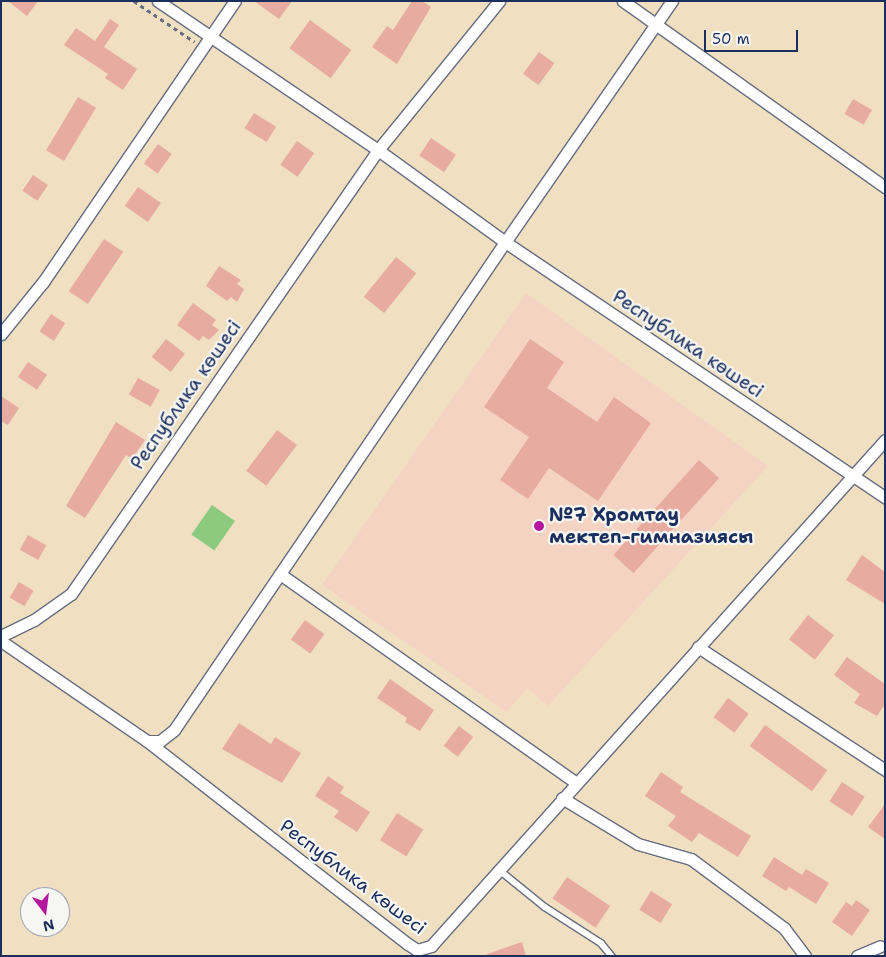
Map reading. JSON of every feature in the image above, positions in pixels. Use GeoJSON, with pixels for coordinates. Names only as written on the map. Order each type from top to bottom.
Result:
{"type":"FeatureCollection","features":[{"type":"Feature","properties":{"kind":"street","name":"Республика көшесі"},"geometry":{"type":"LineString","coordinates":[[158,1],[378,150],[505,242],[885,496]]}},
{"type":"Feature","properties":{"kind":"street"},"geometry":{"type":"LineString","coordinates":[[1,334],[43,282],[235,1]]}},
{"type":"Feature","properties":{"kind":"street","name":"Республика көшесі"},"geometry":{"type":"LineString","coordinates":[[1,636],[34,620],[71,594],[378,150],[499,1]]}},
{"type":"Feature","properties":{"kind":"street"},"geometry":{"type":"LineString","coordinates":[[623,1],[657,23],[885,188]]}},
{"type":"Feature","properties":{"kind":"street"},"geometry":{"type":"LineString","coordinates":[[147,741],[160,740],[174,730],[505,242],[672,1]]}},
{"type":"Feature","properties":{"kind":"street","name":"Республика көшесі"},"geometry":{"type":"LineString","coordinates":[[1,641],[147,741],[418,953],[432,951],[498,869],[885,440]]}},
{"type":"Feature","properties":{"kind":"street"},"geometry":{"type":"LineString","coordinates":[[280,574],[576,782]]}},
{"type":"Feature","properties":{"kind":"street"},"geometry":{"type":"LineString","coordinates":[[698,647],[885,770]]}},
{"type":"Feature","properties":{"kind":"street"},"geometry":{"type":"LineString","coordinates":[[562,798],[638,844],[691,858],[784,928],[805,956]]}},
{"type":"Feature","properties":{"kind":"street"},"geometry":{"type":"LineString","coordinates":[[857,956],[880,946]]}},
{"type":"Feature","properties":{"kind":"lane"},"geometry":{"type":"LineString","coordinates":[[498,869],[545,908],[601,943],[612,956]]}},
{"type":"Feature","properties":{"kind":"path"},"geometry":{"type":"LineString","coordinates":[[134,1],[202,47]]}},
{"type":"Feature","properties":{"kind":"shaded area","name":"№7 Хромтау мектеп-гимназиясы"},"geometry":{"type":"Polygon","coordinates":[[[526,293],[768,466],[548,706],[527,688],[507,712],[322,585],[526,293]]]}},
{"type":"Feature","properties":{"kind":"green space"},"geometry":{"type":"Polygon","coordinates":[[[212,505],[235,521],[214,551],[191,534],[212,505]]]}},
{"type":"Feature","properties":{"kind":"building"},"geometry":{"type":"Polygon","coordinates":[[[8,1],[38,1],[27,16],[8,1]]]}},
{"type":"Feature","properties":{"kind":"building"},"geometry":{"type":"Polygon","coordinates":[[[254,1],[292,1],[279,19],[254,1]]]}},
{"type":"Feature","properties":{"kind":"building"},"geometry":{"type":"Polygon","coordinates":[[[412,1],[422,1],[431,7],[397,64],[372,47],[387,26],[393,30],[412,1]]]}},
{"type":"Feature","properties":{"kind":"building"},"geometry":{"type":"Polygon","coordinates":[[[110,19],[119,25],[104,47],[137,69],[123,90],[105,78],[108,74],[64,45],[76,28],[95,41],[110,19]]]}},
{"type":"Feature","properties":{"kind":"building"},"geometry":{"type":"Polygon","coordinates":[[[310,20],[351,50],[331,78],[289,48],[310,20]]]}},
{"type":"Feature","properties":{"kind":"building"},"geometry":{"type":"Polygon","coordinates":[[[539,52],[554,63],[539,85],[523,74],[539,52]]]}},
{"type":"Feature","properties":{"kind":"building"},"geometry":{"type":"Polygon","coordinates":[[[78,97],[96,108],[64,161],[46,150],[78,97]]]}},
{"type":"Feature","properties":{"kind":"building"},"geometry":{"type":"Polygon","coordinates":[[[853,99],[872,110],[864,125],[844,114],[853,99]]]}},
{"type":"Feature","properties":{"kind":"building"},"geometry":{"type":"Polygon","coordinates":[[[254,113],[276,127],[267,142],[244,128],[254,113]]]}},
{"type":"Feature","properties":{"kind":"building"},"geometry":{"type":"Polygon","coordinates":[[[431,138],[456,155],[444,172],[419,155],[431,138]]]}},
{"type":"Feature","properties":{"kind":"building"},"geometry":{"type":"Polygon","coordinates":[[[297,141],[314,153],[298,177],[280,165],[297,141]]]}},
{"type":"Feature","properties":{"kind":"building"},"geometry":{"type":"Polygon","coordinates":[[[158,144],[172,154],[158,173],[144,163],[158,144]]]}},
{"type":"Feature","properties":{"kind":"building"},"geometry":{"type":"Polygon","coordinates":[[[33,175],[48,185],[37,201],[22,191],[33,175]]]}},
{"type":"Feature","properties":{"kind":"building"},"geometry":{"type":"Polygon","coordinates":[[[138,187],[161,203],[148,222],[125,206],[138,187]]]}},
{"type":"Feature","properties":{"kind":"building"},"geometry":{"type":"Polygon","coordinates":[[[104,239],[123,252],[88,304],[69,291],[104,239]]]}},
{"type":"Feature","properties":{"kind":"building"},"geometry":{"type":"Polygon","coordinates":[[[396,257],[416,273],[384,313],[364,297],[396,257]]]}},
{"type":"Feature","properties":{"kind":"building"},"geometry":{"type":"Polygon","coordinates":[[[219,266],[241,280],[237,284],[244,289],[237,302],[231,297],[227,301],[206,286],[219,266]]]}},
{"type":"Feature","properties":{"kind":"building"},"geometry":{"type":"Polygon","coordinates":[[[193,303],[216,320],[212,325],[219,330],[209,340],[203,336],[199,341],[177,325],[193,303]]]}},
{"type":"Feature","properties":{"kind":"building"},"geometry":{"type":"Polygon","coordinates":[[[51,314],[65,323],[54,341],[40,332],[51,314]]]}},
{"type":"Feature","properties":{"kind":"building"},"geometry":{"type":"Polygon","coordinates":[[[166,339],[185,354],[171,372],[152,357],[166,339]]]}},
{"type":"Feature","properties":{"kind":"building"},"geometry":{"type":"Polygon","coordinates":[[[530,339],[564,362],[547,388],[597,422],[614,397],[651,423],[598,501],[549,468],[528,499],[500,480],[529,437],[484,407],[530,339]]]}},
{"type":"Feature","properties":{"kind":"building"},"geometry":{"type":"Polygon","coordinates":[[[28,362],[47,375],[37,390],[18,377],[28,362]]]}},
{"type":"Feature","properties":{"kind":"building"},"geometry":{"type":"Polygon","coordinates":[[[138,378],[160,390],[151,407],[129,395],[138,378]]]}},
{"type":"Feature","properties":{"kind":"building"},"geometry":{"type":"Polygon","coordinates":[[[1,396],[19,408],[8,425],[1,421],[1,396]]]}},
{"type":"Feature","properties":{"kind":"building"},"geometry":{"type":"Polygon","coordinates":[[[116,422],[145,440],[132,459],[126,455],[85,518],[66,506],[116,422]]]}},
{"type":"Feature","properties":{"kind":"building"},"geometry":{"type":"Polygon","coordinates":[[[277,430],[297,445],[266,486],[246,471],[277,430]]]}},
{"type":"Feature","properties":{"kind":"building"},"geometry":{"type":"Polygon","coordinates":[[[699,460],[719,478],[633,573],[613,555],[699,460]]]}},
{"type":"Feature","properties":{"kind":"building"},"geometry":{"type":"Polygon","coordinates":[[[28,535],[46,545],[38,560],[20,550],[28,535]]]}},
{"type":"Feature","properties":{"kind":"building"},"geometry":{"type":"Polygon","coordinates":[[[862,555],[885,572],[885,604],[846,580],[862,555]]]}},
{"type":"Feature","properties":{"kind":"building"},"geometry":{"type":"Polygon","coordinates":[[[19,582],[34,591],[24,606],[10,597],[19,582]]]}},
{"type":"Feature","properties":{"kind":"building"},"geometry":{"type":"Polygon","coordinates":[[[808,615],[834,635],[815,660],[789,639],[808,615]]]}},
{"type":"Feature","properties":{"kind":"building"},"geometry":{"type":"Polygon","coordinates":[[[305,620],[324,634],[310,654],[291,639],[305,620]]]}},
{"type":"Feature","properties":{"kind":"building"},"geometry":{"type":"Polygon","coordinates":[[[847,657],[885,684],[885,704],[877,716],[854,703],[860,694],[834,675],[847,657]]]}},
{"type":"Feature","properties":{"kind":"building"},"geometry":{"type":"Polygon","coordinates":[[[390,679],[434,710],[420,731],[405,722],[407,718],[377,698],[390,679]]]}},
{"type":"Feature","properties":{"kind":"building"},"geometry":{"type":"Polygon","coordinates":[[[728,698],[749,714],[734,733],[714,717],[728,698]]]}},
{"type":"Feature","properties":{"kind":"building"},"geometry":{"type":"Polygon","coordinates":[[[239,723],[271,744],[275,737],[301,753],[282,783],[222,749],[239,723]]]}},
{"type":"Feature","properties":{"kind":"building"},"geometry":{"type":"Polygon","coordinates":[[[765,725],[827,770],[812,791],[750,746],[765,725]]]}},
{"type":"Feature","properties":{"kind":"building"},"geometry":{"type":"Polygon","coordinates":[[[459,726],[473,737],[458,757],[444,746],[459,726]]]}},
{"type":"Feature","properties":{"kind":"building"},"geometry":{"type":"Polygon","coordinates":[[[661,772],[683,787],[680,792],[751,836],[738,857],[699,833],[692,842],[668,826],[676,816],[645,796],[661,772]]]}},
{"type":"Feature","properties":{"kind":"building"},"geometry":{"type":"Polygon","coordinates":[[[328,776],[344,787],[340,793],[370,812],[357,832],[334,817],[339,811],[315,796],[328,776]]]}},
{"type":"Feature","properties":{"kind":"building"},"geometry":{"type":"Polygon","coordinates":[[[842,782],[865,797],[852,816],[829,801],[842,782]]]}},
{"type":"Feature","properties":{"kind":"building"},"geometry":{"type":"Polygon","coordinates":[[[885,804],[885,839],[868,827],[885,804]]]}},
{"type":"Feature","properties":{"kind":"building"},"geometry":{"type":"Polygon","coordinates":[[[397,813],[423,829],[406,857],[380,840],[397,813]]]}},
{"type":"Feature","properties":{"kind":"building"},"geometry":{"type":"Polygon","coordinates":[[[774,857],[802,875],[806,869],[829,883],[816,904],[789,887],[786,891],[762,876],[774,857]]]}},
{"type":"Feature","properties":{"kind":"building"},"geometry":{"type":"Polygon","coordinates":[[[567,877],[610,906],[596,928],[552,899],[567,877]]]}},
{"type":"Feature","properties":{"kind":"building"},"geometry":{"type":"Polygon","coordinates":[[[651,891],[672,904],[661,923],[639,910],[651,891]]]}},
{"type":"Feature","properties":{"kind":"building"},"geometry":{"type":"Polygon","coordinates":[[[856,900],[870,910],[852,936],[832,922],[846,902],[852,906],[856,900]]]}},
{"type":"Feature","properties":{"kind":"building"},"geometry":{"type":"Polygon","coordinates":[[[522,942],[526,956],[488,956],[487,954],[522,942]]]}},
{"type":"Feature","properties":{"kind":"place","name":"№7 Хромтау мектеп-гимназиясы"},"geometry":{"type":"Point","coordinates":[539,526]}}]}
